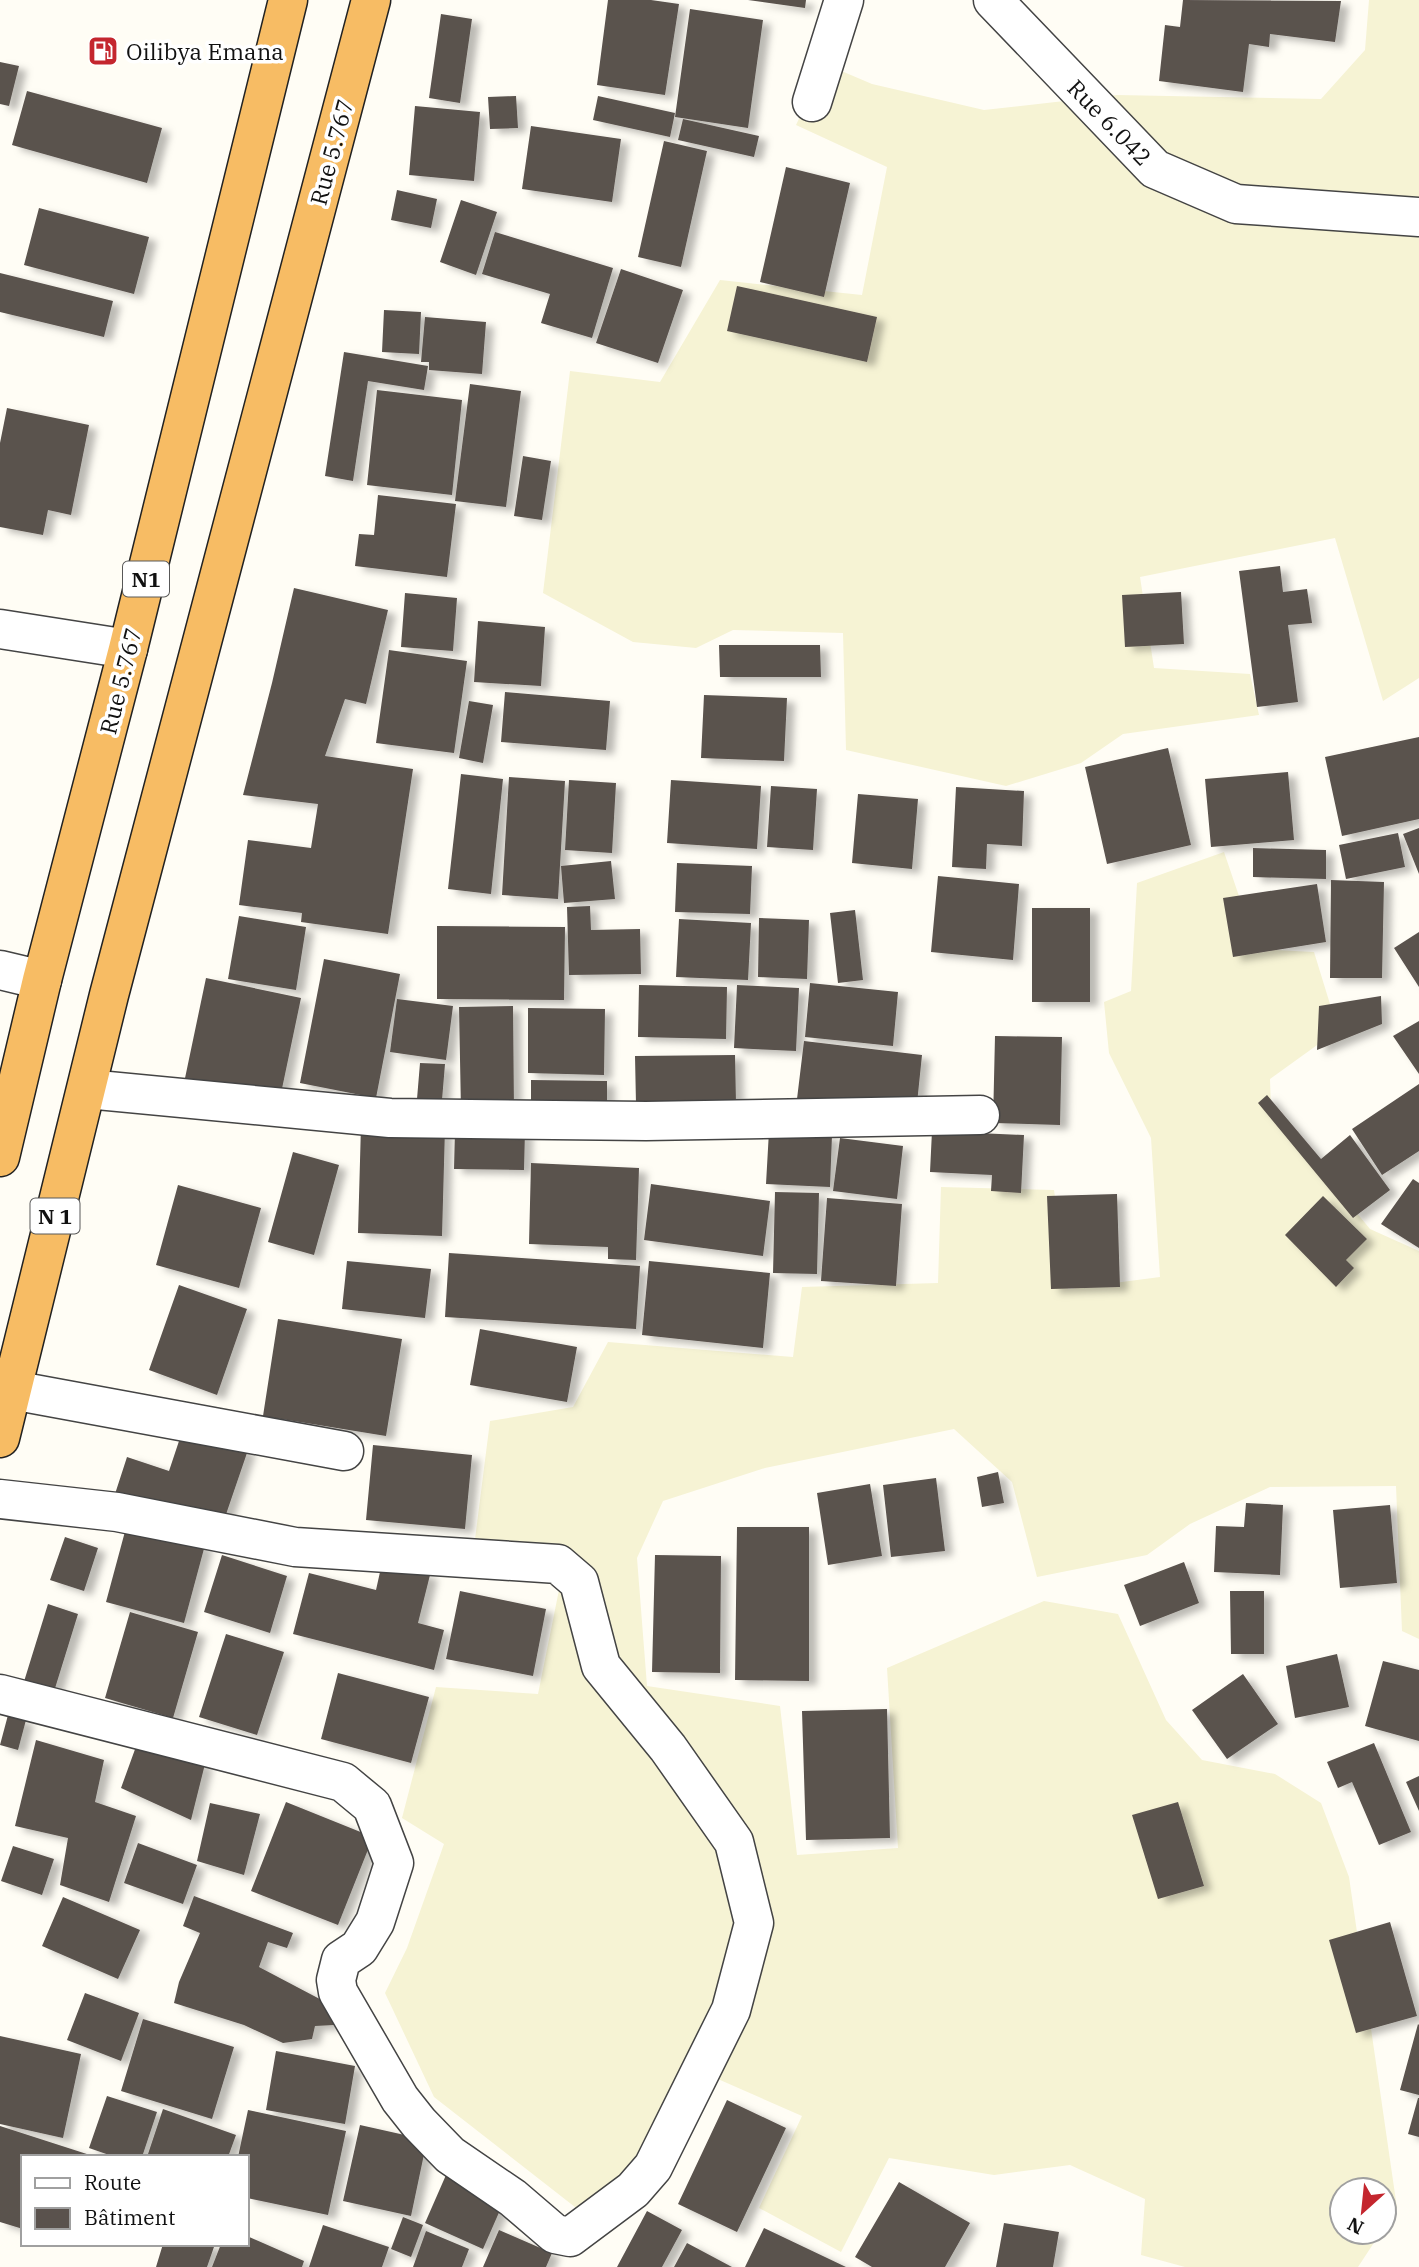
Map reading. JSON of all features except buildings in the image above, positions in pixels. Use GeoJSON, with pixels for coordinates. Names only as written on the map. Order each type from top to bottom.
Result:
{"type":"FeatureCollection","features":[{"type":"Feature","properties":{"kind":"highway","name":"Rue 5.767"},"geometry":{"type":"LineString","coordinates":[[0,1157],[288,0]]}},
{"type":"Feature","properties":{"kind":"highway","name":"Rue 5.767"},"geometry":{"type":"LineString","coordinates":[[86,1089],[371,0]]}},
{"type":"Feature","properties":{"kind":"highway","name":"N 1"},"geometry":{"type":"LineString","coordinates":[[0,1438],[86,1089]]}},
{"type":"Feature","properties":{"kind":"street"},"geometry":{"type":"LineString","coordinates":[[813,102],[844,0]]}},
{"type":"Feature","properties":{"kind":"street","name":"Rue 6.042"},"geometry":{"type":"LineString","coordinates":[[993,0],[1155,169],[1236,204],[1419,216]]}},
{"type":"Feature","properties":{"kind":"street"},"geometry":{"type":"LineString","coordinates":[[0,629],[128,649]]}},
{"type":"Feature","properties":{"kind":"street"},"geometry":{"type":"LineString","coordinates":[[0,970],[43,980]]}},
{"type":"Feature","properties":{"kind":"street"},"geometry":{"type":"LineString","coordinates":[[86,1089],[390,1118],[646,1121],[980,1115]]}},
{"type":"Feature","properties":{"kind":"street"},"geometry":{"type":"LineString","coordinates":[[12,1390],[344,1451]]}},
{"type":"Feature","properties":{"kind":"street"},"geometry":{"type":"LineString","coordinates":[[0,1499],[117,1512],[295,1547],[558,1564],[579,1582],[601,1666],[668,1748],[734,1842],[754,1923],[731,2010],[653,2167],[633,2190],[570,2236],[555,2234],[513,2198],[450,2155],[400,2099],[338,1992],[336,1980],[341,1960],[359,1948],[375,1922],[394,1863],[372,1806],[344,1782],[0,1694]]}},
{"type":"Feature","properties":{"kind":"shaded area"},"geometry":{"type":"Polygon","coordinates":[[[1369,0],[1419,0],[1419,678],[1383,701],[1335,538],[1140,577],[1154,668],[1250,674],[1259,715],[1123,734],[1081,763],[1006,786],[846,750],[843,633],[733,630],[696,648],[633,642],[543,593],[570,371],[660,382],[720,280],[862,295],[887,167],[796,125],[825,64],[872,84],[984,110],[1117,95],[1321,99],[1365,50],[1369,0]]]}},
{"type":"Feature","properties":{"kind":"shaded area"},"geometry":{"type":"Polygon","coordinates":[[[1224,852],[1257,949],[1314,952],[1338,1030],[1270,1079],[1271,1109],[1370,1229],[1419,1251],[1419,1639],[1402,1631],[1396,1486],[1270,1487],[1190,1524],[1147,1555],[1037,1577],[1012,1482],[954,1429],[765,1468],[663,1501],[637,1558],[647,1686],[780,1706],[797,1855],[898,1848],[887,1668],[1044,1601],[1118,1614],[1166,1720],[1202,1760],[1275,1774],[1321,1803],[1349,1877],[1392,2176],[1328,2176],[1328,2246],[1372,2246],[1358,2267],[1185,2267],[1141,2255],[1145,2199],[1070,2165],[994,2175],[889,2158],[841,2252],[759,2208],[802,2116],[711,2076],[598,2225],[434,2097],[385,1993],[407,1948],[444,1844],[402,1818],[436,1687],[538,1694],[560,1585],[473,1555],[490,1421],[573,1407],[608,1342],[793,1357],[802,1287],[938,1283],[941,1187],[1054,1190],[1068,1289],[1160,1277],[1151,1138],[1109,1053],[1104,1002],[1131,991],[1137,883],[1224,852]]]}},
{"type":"Feature","properties":{"kind":"place","name":"Oilibya Emana"},"geometry":{"type":"Point","coordinates":[103,51]}}]}
